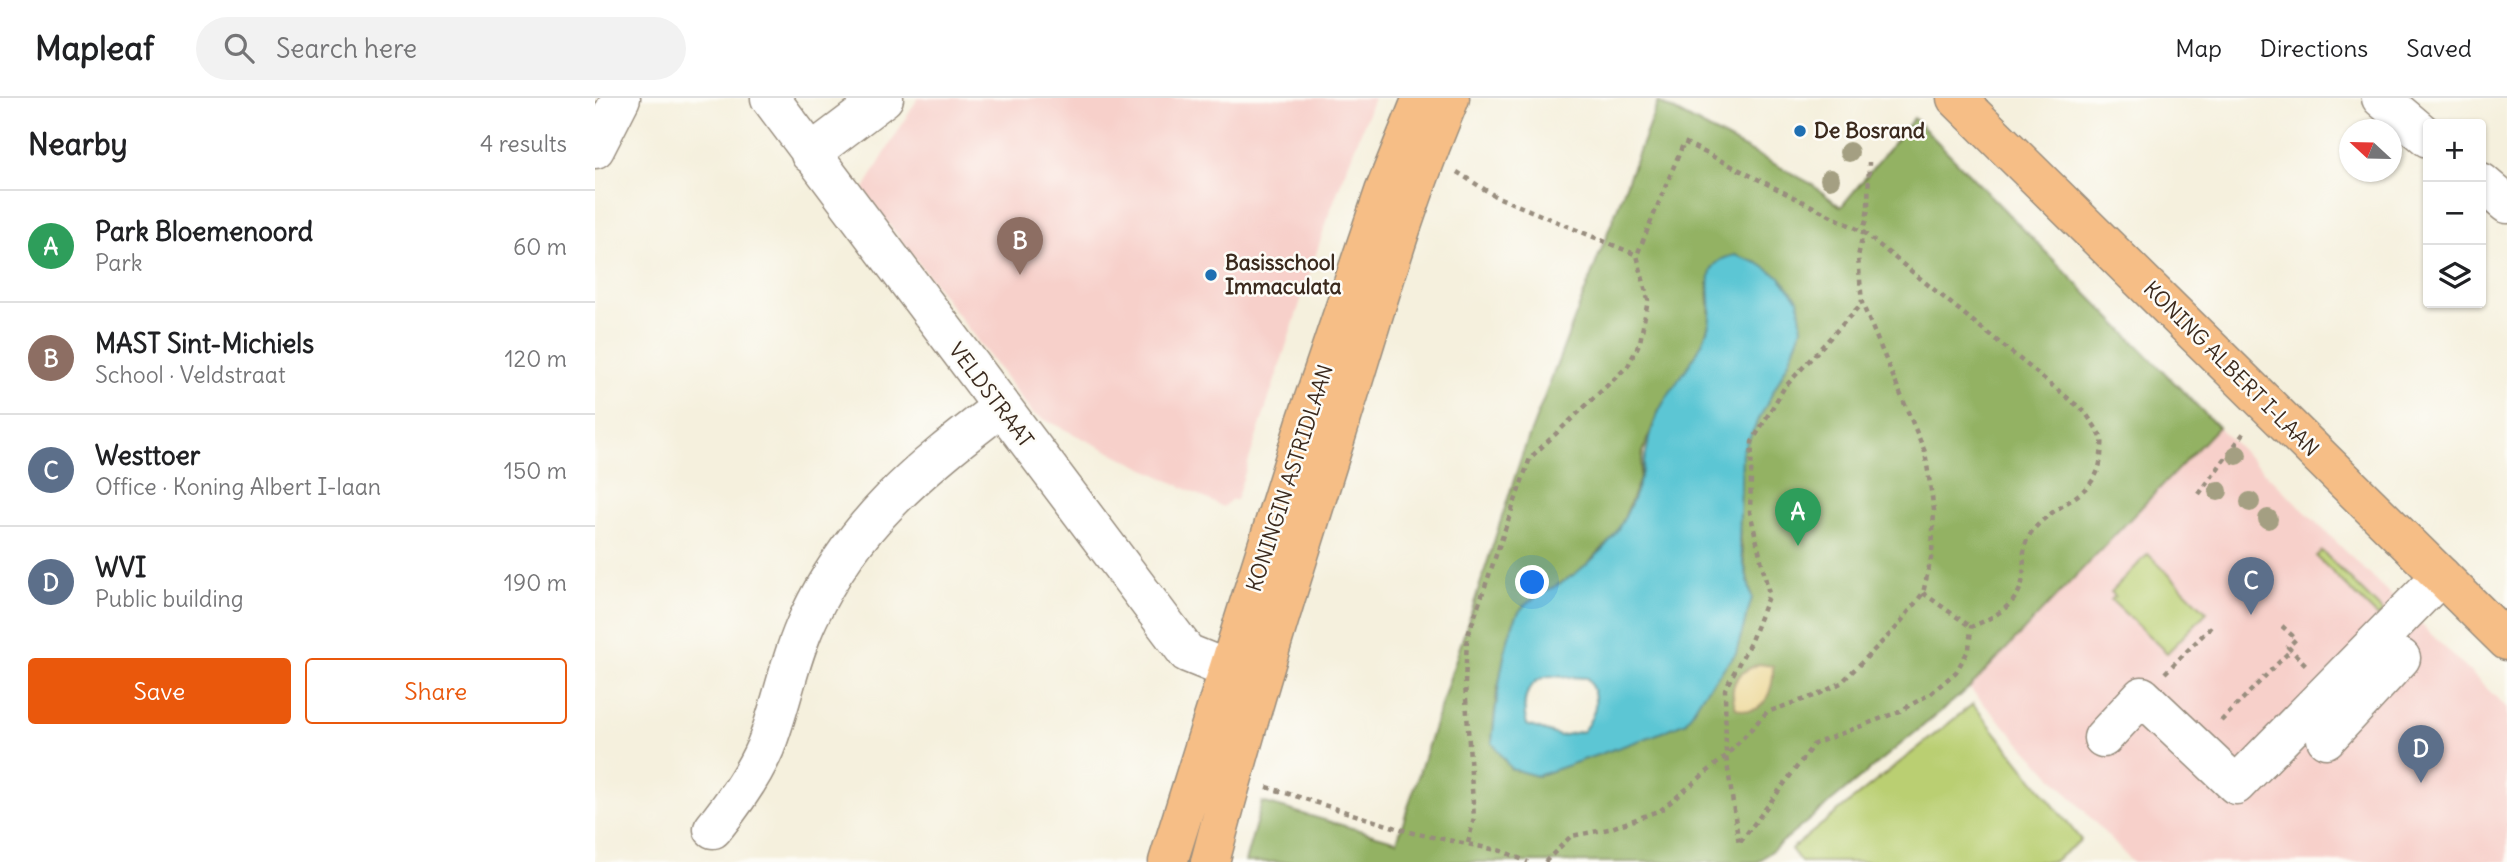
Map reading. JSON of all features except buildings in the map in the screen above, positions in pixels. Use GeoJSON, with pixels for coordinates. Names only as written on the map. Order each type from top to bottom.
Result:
{"type":"FeatureCollection","features":[{"type":"Feature","properties":{"kind":"main road","name":"KONINGIN ASTRIDLAAN"},"geometry":{"type":"LineString","coordinates":[[1168,862],[1306,422],[1384,192],[1422,98]]}},
{"type":"Feature","properties":{"kind":"main road","name":"KONINGIN ASTRIDLAAN"},"geometry":{"type":"LineString","coordinates":[[1210,862],[1247,722],[1377,306],[1410,201],[1450,98]]}},
{"type":"Feature","properties":{"kind":"main road","name":"KONING ALBERT I-LAAN"},"geometry":{"type":"LineString","coordinates":[[1956,98],[2507,641]]}},
{"type":"Feature","properties":{"kind":"street"},"geometry":{"type":"LineString","coordinates":[[595,149],[621,98]]}},
{"type":"Feature","properties":{"kind":"street","name":"VELDSTRAAT"},"geometry":{"type":"LineString","coordinates":[[770,98],[1000,408],[1187,653],[1229,670]]}},
{"type":"Feature","properties":{"kind":"street"},"geometry":{"type":"LineString","coordinates":[[810,154],[884,98]]}},
{"type":"Feature","properties":{"kind":"street"},"geometry":{"type":"LineString","coordinates":[[2381,98],[2423,134]]}},
{"type":"Feature","properties":{"kind":"street"},"geometry":{"type":"LineString","coordinates":[[2486,186],[2507,204]]}},
{"type":"Feature","properties":{"kind":"street"},"geometry":{"type":"LineString","coordinates":[[713,829],[739,795],[764,750],[808,619],[850,546],[891,497],[927,464],[1000,408]]}},
{"type":"Feature","properties":{"kind":"street"},"geometry":{"type":"LineString","coordinates":[[2103,738],[2142,696],[2236,785],[2441,576]]}},
{"type":"Feature","properties":{"kind":"street"},"geometry":{"type":"LineString","coordinates":[[2326,740],[2401,658]]}},
{"type":"Feature","properties":{"kind":"path"},"geometry":{"type":"LineString","coordinates":[[1468,843],[1473,818],[1465,684],[1467,638],[1530,458],[1627,366],[1640,342],[1648,300],[1637,255],[1684,142],[1863,232],[2085,412],[2102,440],[2100,468],[2086,491],[2042,518],[2028,538],[2022,557],[2023,579],[2014,601],[1993,618],[1972,627]]}},
{"type":"Feature","properties":{"kind":"path"},"geometry":{"type":"LineString","coordinates":[[1545,862],[1571,836],[1609,828],[1661,810],[1726,756],[1767,712],[1817,695],[1841,683],[1896,628],[1923,593],[1932,554],[1934,510],[1925,452],[1862,303],[1858,257],[1868,209],[1869,162]]}},
{"type":"Feature","properties":{"kind":"path"},"geometry":{"type":"LineString","coordinates":[[1454,170],[1495,196],[1637,255]]}},
{"type":"Feature","properties":{"kind":"path"},"geometry":{"type":"LineString","coordinates":[[1862,303],[1784,388],[1752,442],[1750,512],[1769,594],[1750,643],[1725,689],[1726,756],[1739,844],[1814,744],[1898,712],[1930,694],[1956,672],[1969,649],[1972,627]]}},
{"type":"Feature","properties":{"kind":"path"},"geometry":{"type":"LineString","coordinates":[[2199,494],[2234,443],[2269,406]]}},
{"type":"Feature","properties":{"kind":"path"},"geometry":{"type":"LineString","coordinates":[[1923,593],[1972,627]]}},
{"type":"Feature","properties":{"kind":"path"},"geometry":{"type":"LineString","coordinates":[[2282,626],[2296,639],[2288,647],[2330,688]]}},
{"type":"Feature","properties":{"kind":"path"},"geometry":{"type":"LineString","coordinates":[[2142,696],[2210,628],[2214,632]]}},
{"type":"Feature","properties":{"kind":"path"},"geometry":{"type":"LineString","coordinates":[[2195,747],[2291,650]]}},
{"type":"Feature","properties":{"kind":"path"},"geometry":{"type":"LineString","coordinates":[[1265,787],[1413,833],[1502,850],[1528,862]]}},
{"type":"Feature","properties":{"kind":"shaded area"},"geometry":{"type":"Polygon","coordinates":[[[918,98],[1374,98],[1330,211],[1236,500],[1231,500],[1223,507],[1033,414],[863,190],[918,98]]]}},
{"type":"Feature","properties":{"kind":"shaded area"},"geometry":{"type":"Polygon","coordinates":[[[2218,427],[2507,708],[2507,862],[2132,862],[1969,688],[2218,427]]]}},
{"type":"Feature","properties":{"kind":"green space"},"geometry":{"type":"Polygon","coordinates":[[[1658,102],[1810,183],[1841,207],[1914,118],[2218,427],[1969,688],[1758,862],[1245,862],[1262,802],[1397,841],[1522,455],[1658,102]],[[1708,284],[1710,321],[1700,351],[1659,410],[1643,452],[1639,481],[1618,533],[1581,570],[1522,608],[1497,690],[1492,742],[1511,769],[1537,776],[1686,722],[1752,598],[1738,523],[1739,464],[1743,449],[1802,328],[1708,284]]]}},
{"type":"Feature","properties":{"kind":"green space"},"geometry":{"type":"Polygon","coordinates":[[[2322,551],[2383,612],[2378,617],[2316,556],[2322,551]]]}},
{"type":"Feature","properties":{"kind":"green space"},"geometry":{"type":"Polygon","coordinates":[[[2148,554],[2207,612],[2167,653],[2111,600],[2115,596],[2111,592],[2148,554]]]}},
{"type":"Feature","properties":{"kind":"green space"},"geometry":{"type":"Polygon","coordinates":[[[1973,704],[2081,840],[2053,862],[1801,862],[1791,849],[1973,704]]]}},
{"type":"Feature","properties":{"kind":"sand"},"geometry":{"type":"Polygon","coordinates":[[[1759,664],[1773,666],[1772,684],[1766,700],[1754,710],[1736,708],[1733,693],[1736,680],[1745,671],[1759,664]]]}},
{"type":"Feature","properties":{"kind":"water"},"geometry":{"type":"Polygon","coordinates":[[[1735,255],[1758,263],[1780,277],[1798,299],[1802,328],[1789,361],[1742,452],[1739,543],[1752,598],[1736,653],[1704,693],[1686,722],[1537,776],[1511,769],[1492,742],[1501,672],[1515,619],[1531,600],[1563,582],[1590,562],[1619,528],[1639,483],[1649,439],[1659,411],[1705,337],[1710,313],[1709,282],[1715,265],[1722,259],[1735,255]],[[1550,676],[1535,682],[1525,701],[1527,725],[1560,736],[1583,731],[1595,705],[1594,692],[1587,678],[1550,676]]]}},
{"type":"Feature","properties":{"kind":"place","name":"De Bosrand"},"geometry":{"type":"Point","coordinates":[1800,131]}},
{"type":"Feature","properties":{"kind":"place","name":"MAST Sint-Michiels"},"geometry":{"type":"Point","coordinates":[1020,275]}},
{"type":"Feature","properties":{"kind":"place","name":"Basisschool Immaculata"},"geometry":{"type":"Point","coordinates":[1211,275]}},
{"type":"Feature","properties":{"kind":"place","name":"Park Bloemenoord"},"geometry":{"type":"Point","coordinates":[1798,546]}},
{"type":"Feature","properties":{"kind":"place","name":"Westtoer"},"geometry":{"type":"Point","coordinates":[2251,615]}},
{"type":"Feature","properties":{"kind":"place","name":"WVI"},"geometry":{"type":"Point","coordinates":[2421,783]}}]}
